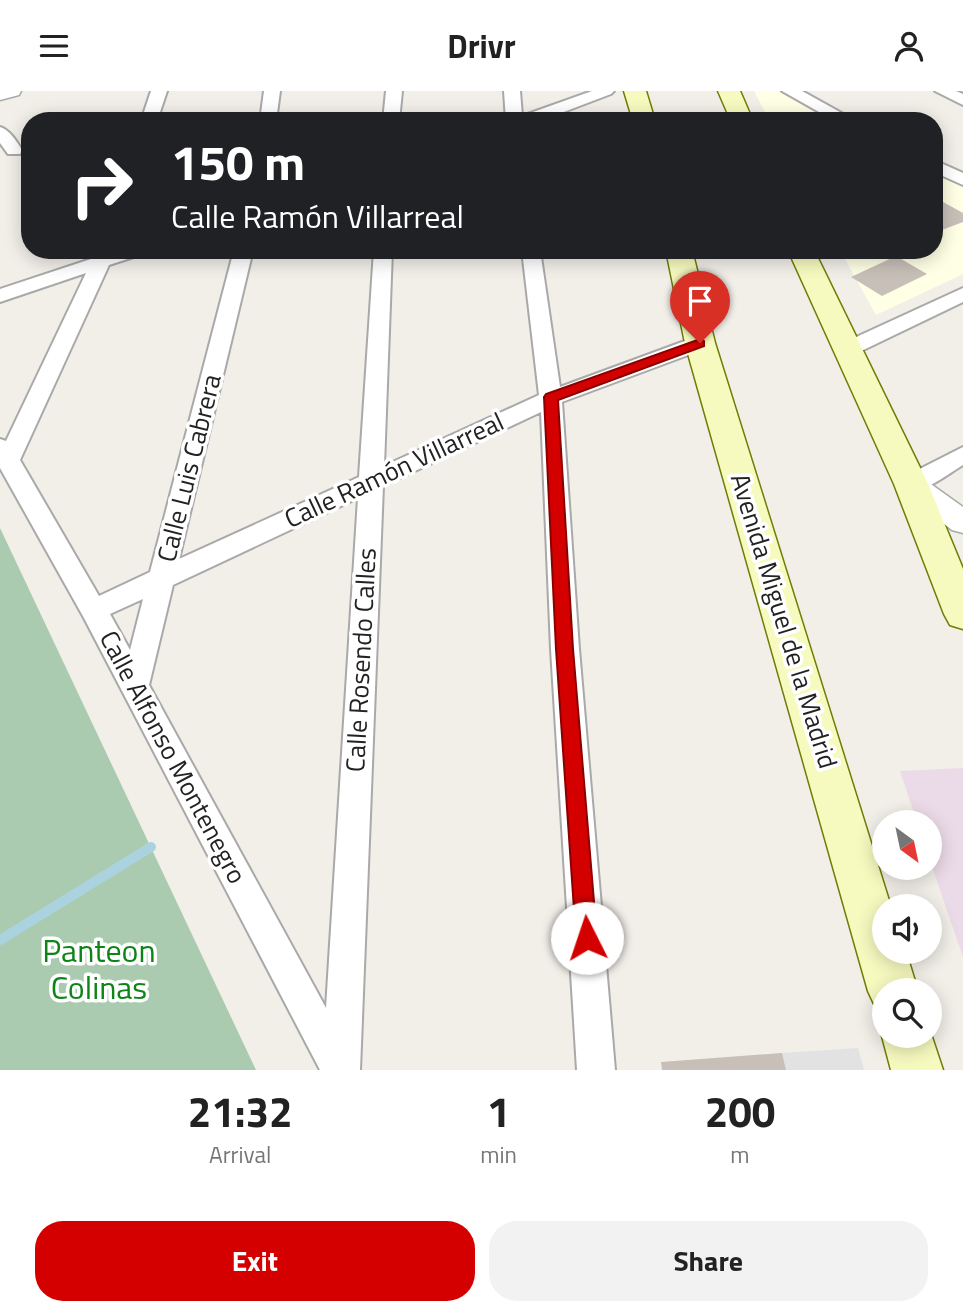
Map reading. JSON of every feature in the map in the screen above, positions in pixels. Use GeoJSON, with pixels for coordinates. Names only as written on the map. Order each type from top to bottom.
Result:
{"type":"FeatureCollection","features":[{"type":"Feature","properties":{"kind":"main road"},"geometry":{"type":"LineString","coordinates":[[635,91],[641,112]]}},
{"type":"Feature","properties":{"kind":"main road"},"geometry":{"type":"LineString","coordinates":[[729,91],[738,112]]}},
{"type":"Feature","properties":{"kind":"main road","name":"Avenida Miguel de la Madrid"},"geometry":{"type":"LineString","coordinates":[[681,259],[700,343],[889,978]]}},
{"type":"Feature","properties":{"kind":"main road"},"geometry":{"type":"LineString","coordinates":[[805,259],[911,484],[963,614]]}},
{"type":"Feature","properties":{"kind":"main road"},"geometry":{"type":"LineString","coordinates":[[911,1048],[917,1070]]}},
{"type":"Feature","properties":{"kind":"street"},"geometry":{"type":"LineString","coordinates":[[0,94],[12,91]]}},
{"type":"Feature","properties":{"kind":"street"},"geometry":{"type":"LineString","coordinates":[[152,112],[159,91]]}},
{"type":"Feature","properties":{"kind":"street"},"geometry":{"type":"LineString","coordinates":[[269,112],[272,91]]}},
{"type":"Feature","properties":{"kind":"street"},"geometry":{"type":"LineString","coordinates":[[392,112],[394,91]]}},
{"type":"Feature","properties":{"kind":"street"},"geometry":{"type":"LineString","coordinates":[[512,91],[513,112]]}},
{"type":"Feature","properties":{"kind":"street"},"geometry":{"type":"LineString","coordinates":[[549,112],[606,91]]}},
{"type":"Feature","properties":{"kind":"street"},"geometry":{"type":"LineString","coordinates":[[790,91],[831,112]]}},
{"type":"Feature","properties":{"kind":"street"},"geometry":{"type":"LineString","coordinates":[[943,91],[963,100]]}},
{"type":"Feature","properties":{"kind":"street"},"geometry":{"type":"LineString","coordinates":[[0,132],[14,150]]}},
{"type":"Feature","properties":{"kind":"street"},"geometry":{"type":"LineString","coordinates":[[943,170],[963,180]]}},
{"type":"Feature","properties":{"kind":"street"},"geometry":{"type":"LineString","coordinates":[[0,296],[95,259]]}},
{"type":"Feature","properties":{"kind":"street"},"geometry":{"type":"LineString","coordinates":[[4,454],[103,259]]}},
{"type":"Feature","properties":{"kind":"street","name":"Calle Luis Cabrera"},"geometry":{"type":"LineString","coordinates":[[135,685],[242,259]]}},
{"type":"Feature","properties":{"kind":"street","name":"Calle Rosendo Calles"},"geometry":{"type":"LineString","coordinates":[[341,1070],[383,259]]}},
{"type":"Feature","properties":{"kind":"street"},"geometry":{"type":"LineString","coordinates":[[532,259],[551,397],[565,649],[596,1070]]}},
{"type":"Feature","properties":{"kind":"street"},"geometry":{"type":"LineString","coordinates":[[848,349],[963,294]]}},
{"type":"Feature","properties":{"kind":"street","name":"Calle Ramón Villarreal"},"geometry":{"type":"LineString","coordinates":[[94,610],[551,397],[700,343]]}},
{"type":"Feature","properties":{"kind":"street","name":"Calle Alfonso Montenegro"},"geometry":{"type":"LineString","coordinates":[[4,454],[94,610],[341,1070]]}},
{"type":"Feature","properties":{"kind":"street"},"geometry":{"type":"LineString","coordinates":[[963,455],[911,484],[963,522]]}},
{"type":"Feature","properties":{"kind":"shaded area"},"geometry":{"type":"Polygon","coordinates":[[[754,91],[778,91],[819,112],[765,112],[754,91]]]}},
{"type":"Feature","properties":{"kind":"shaded area"},"geometry":{"type":"Polygon","coordinates":[[[943,174],[963,185],[963,274],[876,315],[845,259],[943,259],[943,174]]]}},
{"type":"Feature","properties":{"kind":"shaded area"},"geometry":{"type":"Polygon","coordinates":[[[963,768],[963,957],[937,880],[942,880],[942,810],[913,810],[900,771],[963,768]]]}},
{"type":"Feature","properties":{"kind":"shaded area"},"geometry":{"type":"Polygon","coordinates":[[[858,1048],[864,1070],[786,1070],[782,1053],[858,1048]]]}},
{"type":"Feature","properties":{"kind":"green space","name":"Panteon Colinas"},"geometry":{"type":"Polygon","coordinates":[[[0,528],[256,1070],[0,1070],[0,528]]]}},
{"type":"Feature","properties":{"kind":"building"},"geometry":{"type":"Polygon","coordinates":[[[943,202],[963,213],[963,222],[943,230],[943,202]]]}},
{"type":"Feature","properties":{"kind":"building"},"geometry":{"type":"Polygon","coordinates":[[[890,259],[901,259],[927,274],[882,296],[851,277],[890,259]]]}},
{"type":"Feature","properties":{"kind":"building"},"geometry":{"type":"Polygon","coordinates":[[[782,1053],[786,1070],[662,1070],[661,1062],[782,1053]]]}},
{"type":"Feature","properties":{"kind":"waterway"},"geometry":{"type":"LineString","coordinates":[[0,940],[151,847]]}},
{"type":"Feature","properties":{"kind":"route"},"geometry":{"type":"LineString","coordinates":[[587,938],[565,649],[551,397],[700,343]]}}]}
